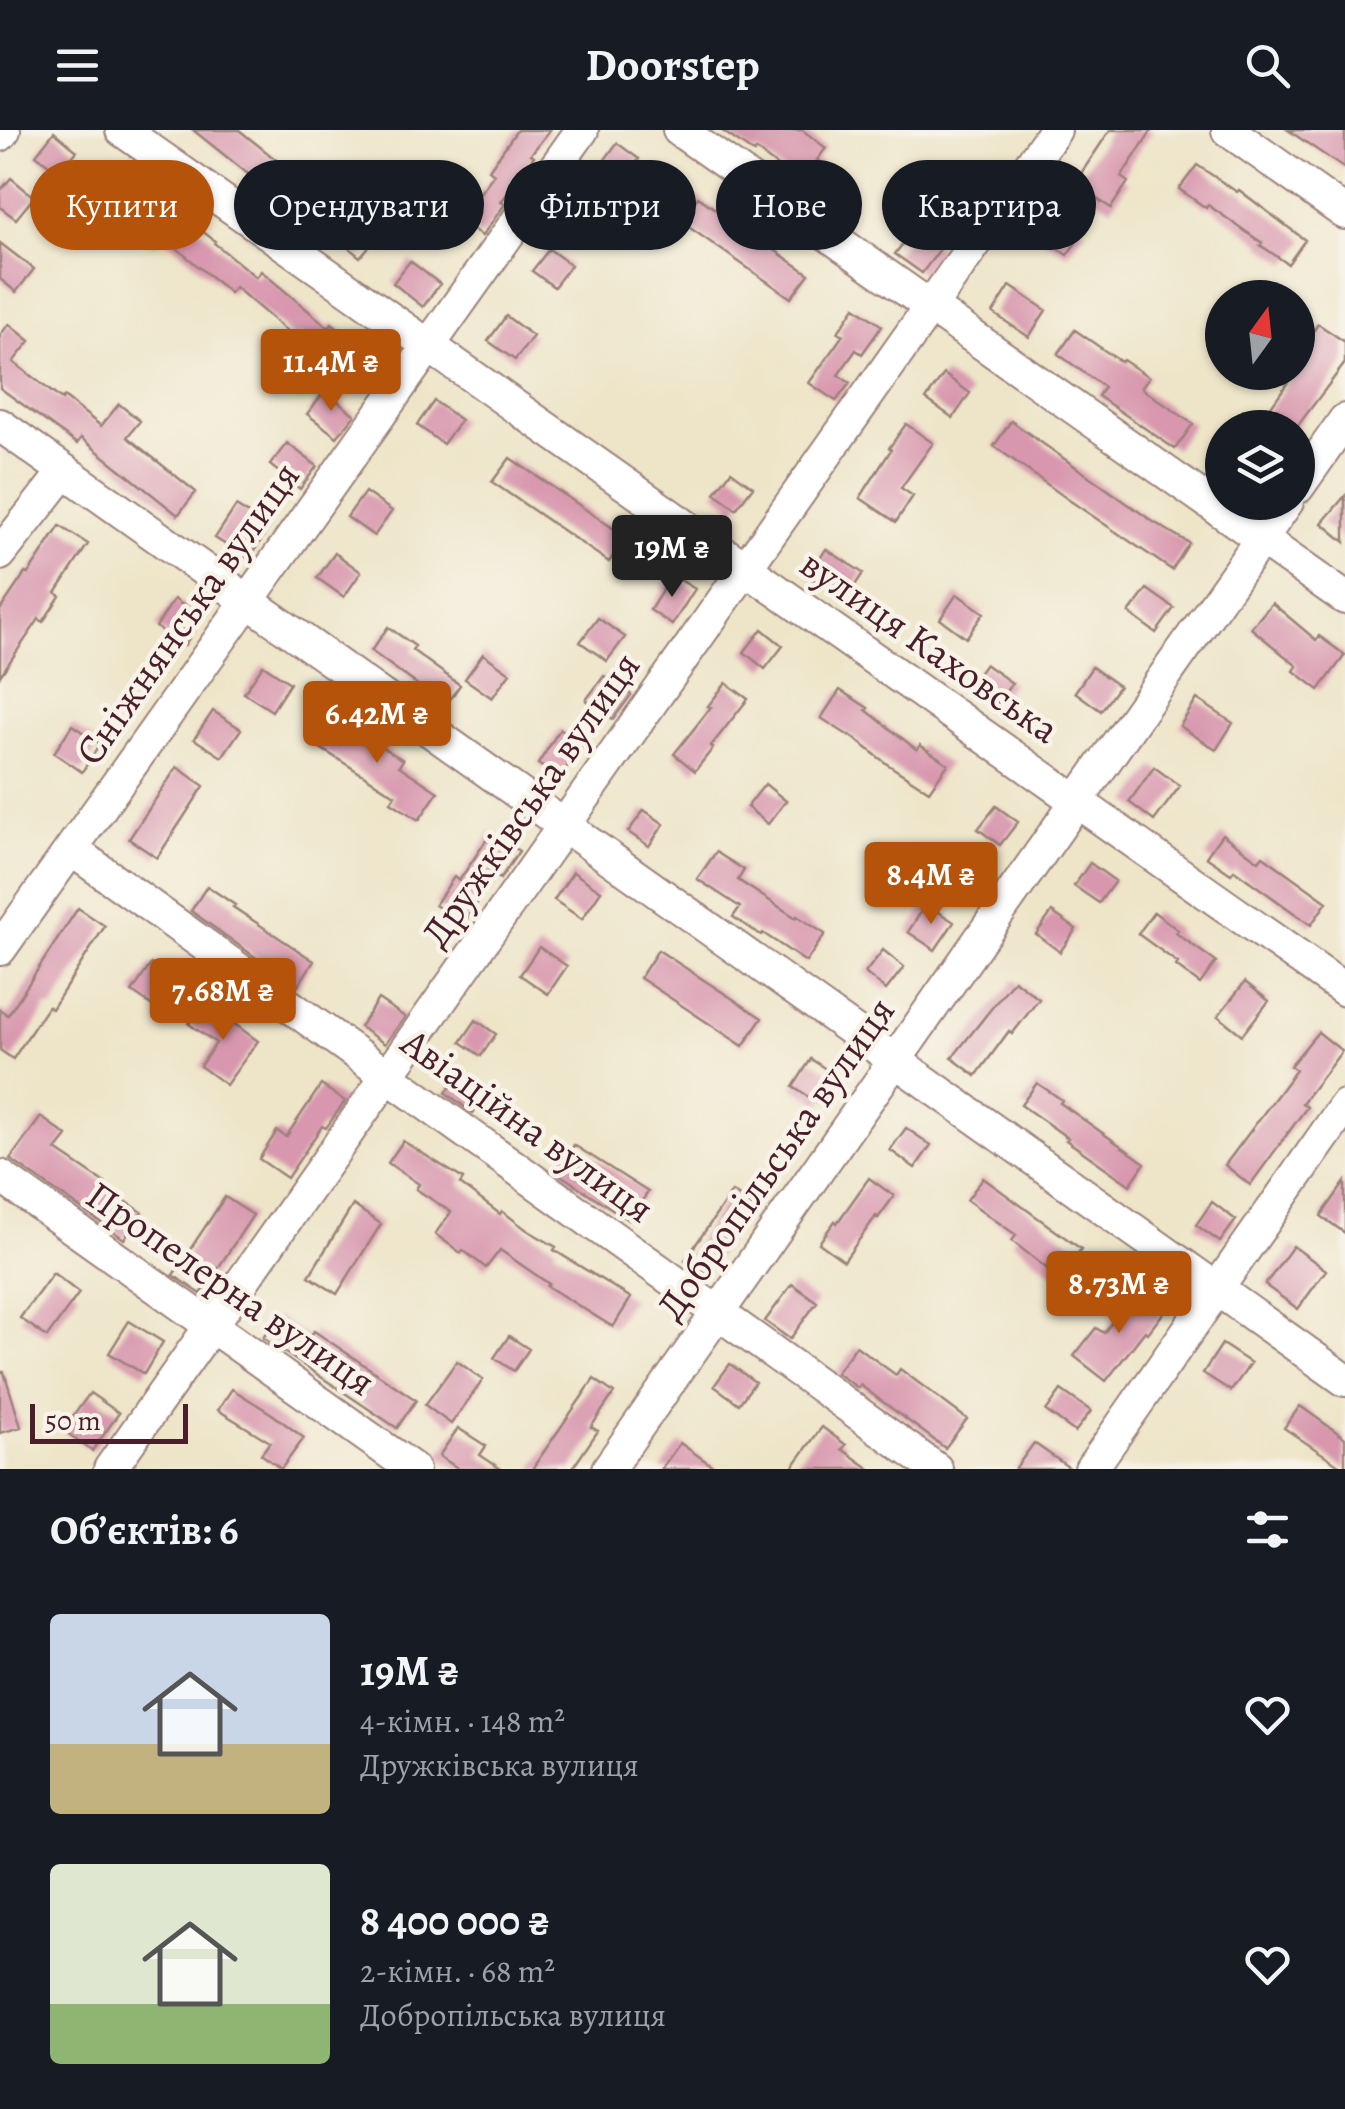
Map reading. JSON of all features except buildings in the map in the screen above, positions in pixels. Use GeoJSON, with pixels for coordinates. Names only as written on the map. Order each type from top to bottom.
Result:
{"type":"FeatureCollection","features":[{"type":"Feature","properties":{"kind":"street","name":"вулиця Каховська"},"geometry":{"type":"LineString","coordinates":[[122,130],[1345,990]]}},
{"type":"Feature","properties":{"kind":"street","name":"Сніжнянська вулиця"},"geometry":{"type":"LineString","coordinates":[[0,950],[582,130]]}},
{"type":"Feature","properties":{"kind":"street"},"geometry":{"type":"LineString","coordinates":[[679,130],[1345,598]]}},
{"type":"Feature","properties":{"kind":"street","name":"Дружківська вулиця"},"geometry":{"type":"LineString","coordinates":[[110,1469],[1056,130]]}},
{"type":"Feature","properties":{"kind":"street"},"geometry":{"type":"LineString","coordinates":[[1228,130],[1345,213]]}},
{"type":"Feature","properties":{"kind":"street"},"geometry":{"type":"LineString","coordinates":[[1315,463],[1345,420]]}},
{"type":"Feature","properties":{"kind":"street"},"geometry":{"type":"LineString","coordinates":[[0,426],[1345,1380]]}},
{"type":"Feature","properties":{"kind":"street"},"geometry":{"type":"LineString","coordinates":[[0,554],[65,471]]}},
{"type":"Feature","properties":{"kind":"street","name":"Добропільська вулиця"},"geometry":{"type":"LineString","coordinates":[[608,1469],[1275,520]]}},
{"type":"Feature","properties":{"kind":"street","name":"Авіаційна вулиця"},"geometry":{"type":"LineString","coordinates":[[72,850],[936,1469]]}},
{"type":"Feature","properties":{"kind":"street"},"geometry":{"type":"LineString","coordinates":[[1091,1469],[1345,1106]]}},
{"type":"Feature","properties":{"kind":"street","name":"Пропелерна вулиця"},"geometry":{"type":"LineString","coordinates":[[0,1176],[413,1469]]}}]}
